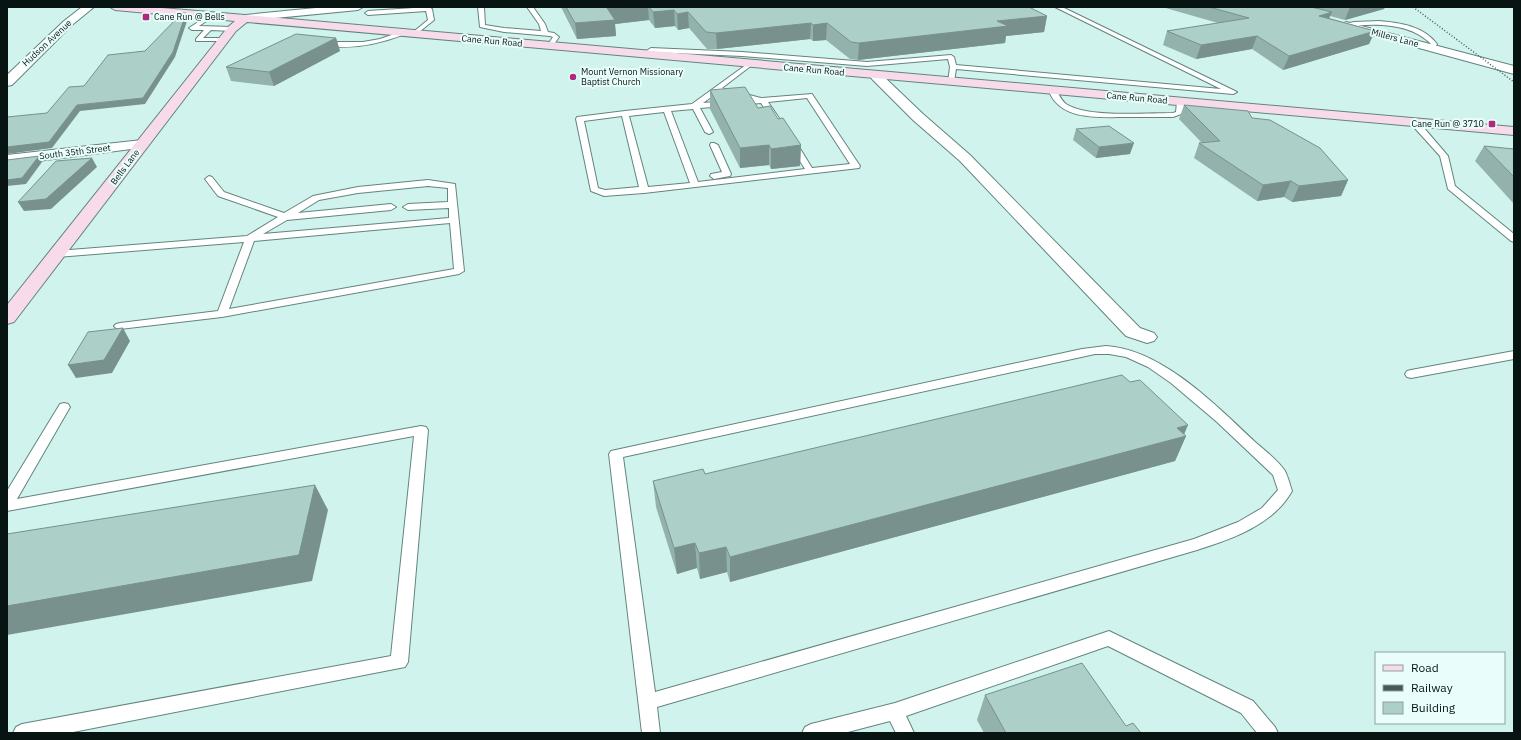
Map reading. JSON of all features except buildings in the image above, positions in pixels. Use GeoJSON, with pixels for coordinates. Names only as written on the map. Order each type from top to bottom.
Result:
{"type":"FeatureCollection","features":[{"type":"Feature","properties":{"kind":"main road","name":"Cane Run Road"},"geometry":{"type":"LineString","coordinates":[[115,7],[876,76],[1514,131]]}},
{"type":"Feature","properties":{"kind":"main road"},"geometry":{"type":"LineString","coordinates":[[311,24],[306,19],[323,10]]}},
{"type":"Feature","properties":{"kind":"main road","name":"Bells Lane"},"geometry":{"type":"LineString","coordinates":[[7,318],[211,56],[232,35],[245,18]]}},
{"type":"Feature","properties":{"kind":"main road"},"geometry":{"type":"LineString","coordinates":[[262,30],[311,24]]}},
{"type":"Feature","properties":{"kind":"street","name":"Hudson Avenue"},"geometry":{"type":"LineString","coordinates":[[7,82],[68,23],[89,7]]}},
{"type":"Feature","properties":{"kind":"street"},"geometry":{"type":"LineString","coordinates":[[245,18],[356,7]]}},
{"type":"Feature","properties":{"kind":"street","name":"Millers Lane"},"geometry":{"type":"LineString","coordinates":[[1330,21],[1514,70]]}},
{"type":"Feature","properties":{"kind":"street"},"geometry":{"type":"LineString","coordinates":[[876,76],[918,117],[965,158],[1133,332],[1147,336]]}},
{"type":"Feature","properties":{"kind":"street","name":"South 35th Street"},"geometry":{"type":"LineString","coordinates":[[7,160],[142,144]]}},
{"type":"Feature","properties":{"kind":"lane"},"geometry":{"type":"LineString","coordinates":[[481,7],[481,25],[484,28],[555,35],[556,38],[550,46]]}},
{"type":"Feature","properties":{"kind":"lane"},"geometry":{"type":"LineString","coordinates":[[530,7],[542,24],[545,33]]}},
{"type":"Feature","properties":{"kind":"lane"},"geometry":{"type":"LineString","coordinates":[[953,67],[1233,92],[1058,7]]}},
{"type":"Feature","properties":{"kind":"lane"},"geometry":{"type":"LineString","coordinates":[[313,43],[362,45],[375,43],[408,33],[431,20],[429,9],[368,13]]}},
{"type":"Feature","properties":{"kind":"lane"},"geometry":{"type":"LineString","coordinates":[[212,15],[192,28],[209,29],[232,35]]}},
{"type":"Feature","properties":{"kind":"lane"},"geometry":{"type":"LineString","coordinates":[[209,29],[198,40],[232,35]]}},
{"type":"Feature","properties":{"kind":"lane"},"geometry":{"type":"LineString","coordinates":[[643,55],[651,50],[811,59],[867,64],[951,57],[953,67],[951,82]]}},
{"type":"Feature","properties":{"kind":"lane"},"geometry":{"type":"LineString","coordinates":[[695,106],[750,64]]}},
{"type":"Feature","properties":{"kind":"lane"},"geometry":{"type":"LineString","coordinates":[[716,89],[764,100],[781,126]]}},
{"type":"Feature","properties":{"kind":"lane"},"geometry":{"type":"LineString","coordinates":[[1053,91],[1054,96],[1071,109],[1094,115],[1173,115],[1180,113],[1181,102]]}},
{"type":"Feature","properties":{"kind":"lane"},"geometry":{"type":"LineString","coordinates":[[809,96],[856,166],[694,182],[644,190],[604,194],[594,189],[580,118],[764,100],[809,96]]}},
{"type":"Feature","properties":{"kind":"lane"},"geometry":{"type":"LineString","coordinates":[[695,106],[709,132]]}},
{"type":"Feature","properties":{"kind":"lane"},"geometry":{"type":"LineString","coordinates":[[667,109],[694,182]]}},
{"type":"Feature","properties":{"kind":"lane"},"geometry":{"type":"LineString","coordinates":[[625,113],[644,190]]}},
{"type":"Feature","properties":{"kind":"lane"},"geometry":{"type":"LineString","coordinates":[[1415,122],[1444,156],[1451,187],[1514,239]]}},
{"type":"Feature","properties":{"kind":"lane"},"geometry":{"type":"LineString","coordinates":[[789,139],[810,171]]}},
{"type":"Feature","properties":{"kind":"lane"},"geometry":{"type":"LineString","coordinates":[[694,182],[727,174],[714,145]]}},
{"type":"Feature","properties":{"kind":"lane"},"geometry":{"type":"LineString","coordinates":[[209,179],[221,194],[286,217],[391,207]]}},
{"type":"Feature","properties":{"kind":"lane"},"geometry":{"type":"LineString","coordinates":[[120,326],[222,314],[459,271],[452,186],[428,183],[358,190],[316,198],[250,238],[222,314]]}},
{"type":"Feature","properties":{"kind":"lane"},"geometry":{"type":"LineString","coordinates":[[408,207],[453,205]]}},
{"type":"Feature","properties":{"kind":"lane"},"geometry":{"type":"LineString","coordinates":[[57,254],[454,220]]}},
{"type":"Feature","properties":{"kind":"lane"},"geometry":{"type":"LineString","coordinates":[[647,702],[1197,544],[1243,526],[1267,512],[1286,491],[1279,473],[1190,392],[1154,366],[1134,355],[1109,350],[1082,353],[616,454],[647,702],[651,733]]}},
{"type":"Feature","properties":{"kind":"lane"},"geometry":{"type":"LineString","coordinates":[[1411,374],[1514,355]]}},
{"type":"Feature","properties":{"kind":"lane"},"geometry":{"type":"LineString","coordinates":[[7,503],[64,407]]}},
{"type":"Feature","properties":{"kind":"lane"},"geometry":{"type":"LineString","coordinates":[[7,506],[421,430],[399,662],[22,733]]}},
{"type":"Feature","properties":{"kind":"lane"},"geometry":{"type":"LineString","coordinates":[[811,733],[895,712],[1109,638],[1248,707],[1269,733]]}},
{"type":"Feature","properties":{"kind":"lane"},"geometry":{"type":"LineString","coordinates":[[895,712],[905,733]]}},
{"type":"Feature","properties":{"kind":"railway"},"geometry":{"type":"LineString","coordinates":[[1413,7],[1514,82]]}},
{"type":"Feature","properties":{"kind":"place","name":"Cane Run @ Bells"},"geometry":{"type":"Point","coordinates":[146,17]}},
{"type":"Feature","properties":{"kind":"place","name":"Mount Vernon Missionary Baptist Church"},"geometry":{"type":"Point","coordinates":[573,77]}},
{"type":"Feature","properties":{"kind":"place","name":"Cane Run @ 3710"},"geometry":{"type":"Point","coordinates":[1492,124]}}]}
